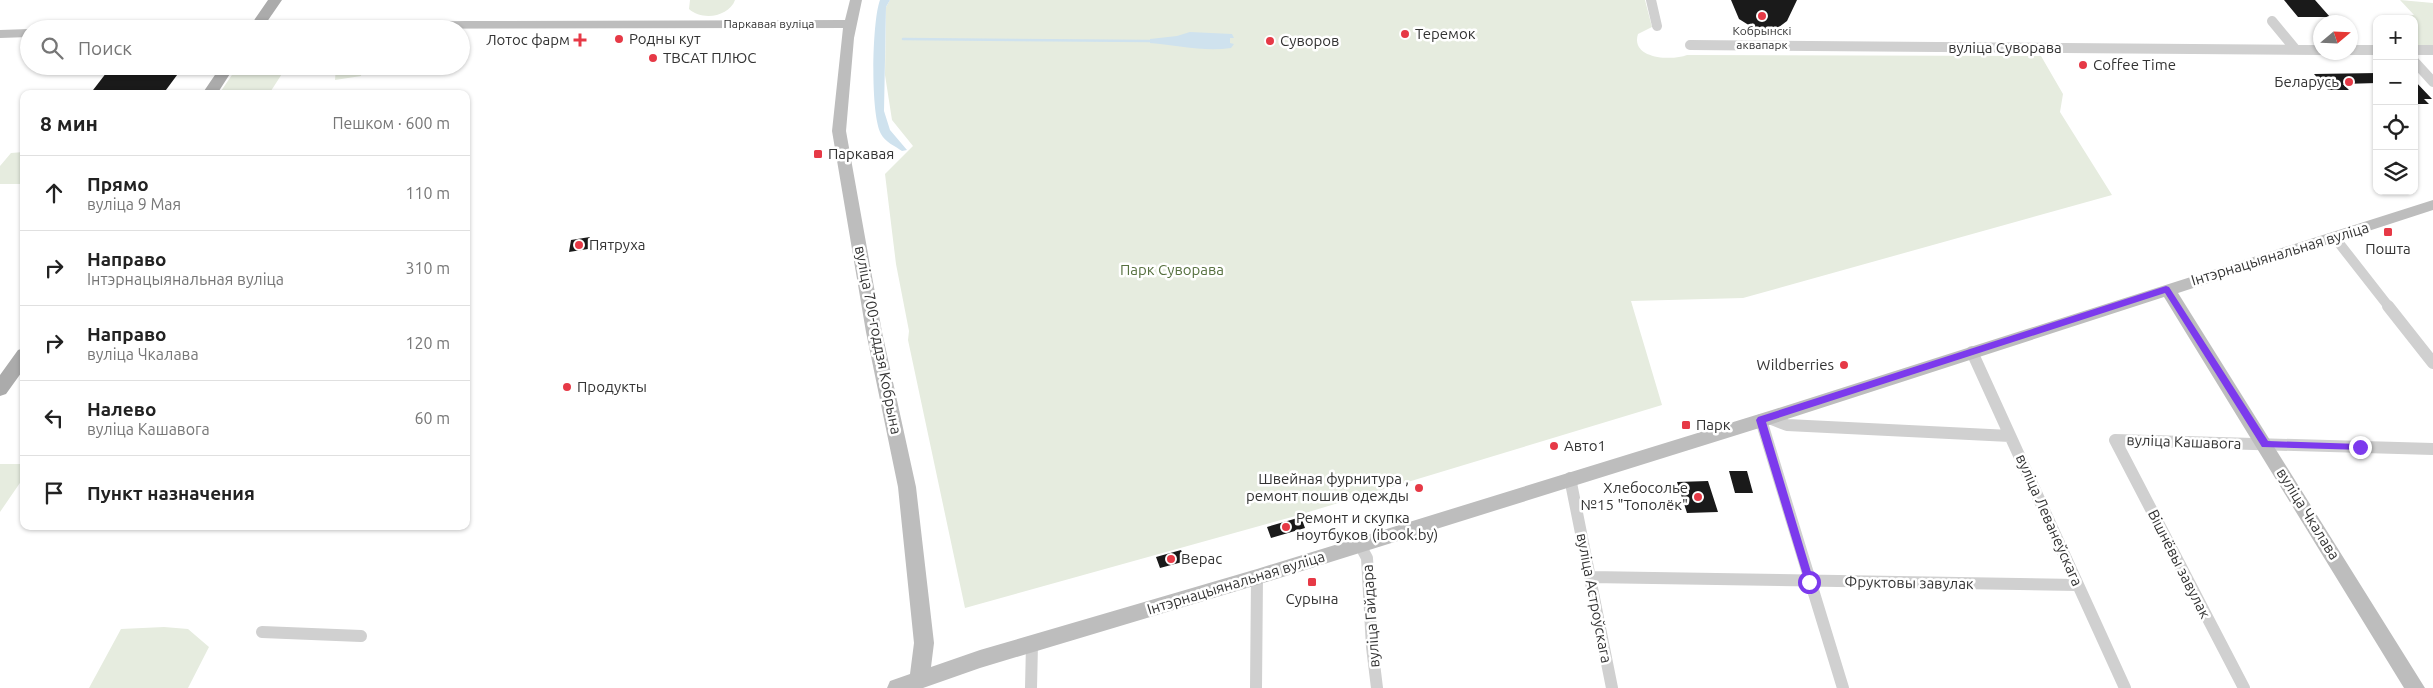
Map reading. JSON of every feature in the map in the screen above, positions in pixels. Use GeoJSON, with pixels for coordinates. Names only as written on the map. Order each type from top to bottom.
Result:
{"type":"FeatureCollection","features":[{"type":"Feature","properties":{"kind":"main road"},"geometry":{"type":"LineString","coordinates":[[261,20],[275,0]]}},
{"type":"Feature","properties":{"kind":"main road","name":"вуліца 700-годдзя Кобрына"},"geometry":{"type":"LineString","coordinates":[[856,0],[849,24],[840,131],[874,332],[907,487],[924,643],[918,684]]}},
{"type":"Feature","properties":{"kind":"main road","name":"Паркавая вуліца"},"geometry":{"type":"LineString","coordinates":[[470,27],[849,24]]}},
{"type":"Feature","properties":{"kind":"main road"},"geometry":{"type":"LineString","coordinates":[[0,34],[20,33]]}},
{"type":"Feature","properties":{"kind":"main road"},"geometry":{"type":"LineString","coordinates":[[212,90],[222,75]]}},
{"type":"Feature","properties":{"kind":"main road","name":"Інтэрнацыянальная вуліца"},"geometry":{"type":"LineString","coordinates":[[897,688],[918,684],[1032,644],[1257,577],[1570,478],[1765,419],[2166,289],[2335,238],[2433,205]]}},
{"type":"Feature","properties":{"kind":"main road","name":"вуліца Чкалава"},"geometry":{"type":"LineString","coordinates":[[2166,289],[2265,444],[2415,688]]}},
{"type":"Feature","properties":{"kind":"main road"},"geometry":{"type":"LineString","coordinates":[[0,389],[20,361]]}},
{"type":"Feature","properties":{"kind":"street"},"geometry":{"type":"LineString","coordinates":[[1651,0],[1657,26]]}},
{"type":"Feature","properties":{"kind":"street"},"geometry":{"type":"LineString","coordinates":[[2272,20],[2296,50]]}},
{"type":"Feature","properties":{"kind":"street","name":"вуліца Суворава"},"geometry":{"type":"LineString","coordinates":[[1690,45],[2313,50]]}},
{"type":"Feature","properties":{"kind":"street"},"geometry":{"type":"LineString","coordinates":[[2358,50],[2373,50]]}},
{"type":"Feature","properties":{"kind":"street"},"geometry":{"type":"LineString","coordinates":[[2418,50],[2433,50]]}},
{"type":"Feature","properties":{"kind":"street"},"geometry":{"type":"LineString","coordinates":[[2418,65],[2433,82]]}},
{"type":"Feature","properties":{"kind":"street"},"geometry":{"type":"LineString","coordinates":[[2335,238],[2433,363]]}},
{"type":"Feature","properties":{"kind":"street","name":"вуліца Леванеўскага"},"geometry":{"type":"LineString","coordinates":[[1972,352],[2125,688]]}},
{"type":"Feature","properties":{"kind":"street"},"geometry":{"type":"LineString","coordinates":[[1765,419],[1787,425],[2010,436]]}},
{"type":"Feature","properties":{"kind":"street"},"geometry":{"type":"LineString","coordinates":[[1765,419],[1809,582],[1843,688]]}},
{"type":"Feature","properties":{"kind":"street","name":"вуліца Кашавога"},"geometry":{"type":"LineString","coordinates":[[2115,440],[2433,449]]}},
{"type":"Feature","properties":{"kind":"street","name":"Вішнёвы завулак"},"geometry":{"type":"LineString","coordinates":[[2115,440],[2244,688]]}},
{"type":"Feature","properties":{"kind":"street","name":"вуліца Астроўскага"},"geometry":{"type":"LineString","coordinates":[[1570,478],[1612,688]]}},
{"type":"Feature","properties":{"kind":"street","name":"вуліца Гайдара"},"geometry":{"type":"LineString","coordinates":[[1360,545],[1367,558],[1372,647],[1377,688]]}},
{"type":"Feature","properties":{"kind":"street"},"geometry":{"type":"LineString","coordinates":[[1256,688],[1257,577]]}},
{"type":"Feature","properties":{"kind":"street","name":"Фруктовы завулак"},"geometry":{"type":"LineString","coordinates":[[1590,577],[1809,582],[2078,584]]}},
{"type":"Feature","properties":{"kind":"street"},"geometry":{"type":"LineString","coordinates":[[262,632],[361,636]]}},
{"type":"Feature","properties":{"kind":"street"},"geometry":{"type":"LineString","coordinates":[[1031,688],[1032,644]]}},
{"type":"Feature","properties":{"kind":"green space"},"geometry":{"type":"Polygon","coordinates":[[[690,0],[735,0],[727,10],[708,16],[694,13],[689,9],[690,0]]]}},
{"type":"Feature","properties":{"kind":"green space","name":"Парк Суворава"},"geometry":{"type":"Polygon","coordinates":[[[890,0],[1645,0],[1652,27],[1638,34],[1637,42],[1640,49],[1646,53],[1663,58],[1687,55],[2041,56],[2063,94],[2060,112],[2112,195],[1743,298],[1631,301],[1662,405],[1292,517],[965,608],[908,340],[909,331],[896,264],[885,174],[913,146],[892,120],[885,75],[886,7],[890,0]]]}},
{"type":"Feature","properties":{"kind":"green space"},"geometry":{"type":"Polygon","coordinates":[[[2400,0],[2433,3],[2433,49],[2418,48],[2418,15],[2414,15],[2400,0]]]}},
{"type":"Feature","properties":{"kind":"green space"},"geometry":{"type":"Polygon","coordinates":[[[232,75],[281,75],[272,90],[222,90],[232,75]]]}},
{"type":"Feature","properties":{"kind":"green space"},"geometry":{"type":"Polygon","coordinates":[[[335,75],[361,75],[361,76],[335,80],[335,75]]]}},
{"type":"Feature","properties":{"kind":"green space"},"geometry":{"type":"Polygon","coordinates":[[[20,152],[20,184],[0,184],[0,166],[11,153],[20,152]]]}},
{"type":"Feature","properties":{"kind":"green space"},"geometry":{"type":"Polygon","coordinates":[[[0,464],[20,464],[20,483],[0,512],[0,464]]]}},
{"type":"Feature","properties":{"kind":"green space"},"geometry":{"type":"Polygon","coordinates":[[[164,627],[188,629],[209,647],[188,688],[89,688],[121,629],[164,627]]]}},
{"type":"Feature","properties":{"kind":"water"},"geometry":{"type":"Polygon","coordinates":[[[880,0],[890,0],[886,7],[884,111],[890,130],[907,150],[902,151],[883,137],[877,123],[873,67],[875,27],[880,0]]]}},
{"type":"Feature","properties":{"kind":"water"},"geometry":{"type":"Polygon","coordinates":[[[1190,32],[1232,34],[1234,38],[1230,38],[1230,43],[1234,44],[1231,48],[1210,49],[1150,43],[1150,39],[1177,36],[1190,32]]]}},
{"type":"Feature","properties":{"kind":"building","name":"Кобрынскі аквапарк"},"geometry":{"type":"Polygon","coordinates":[[[1731,0],[1797,0],[1787,21],[1775,30],[1755,29],[1739,19],[1731,0]]]}},
{"type":"Feature","properties":{"kind":"building"},"geometry":{"type":"Polygon","coordinates":[[[2284,0],[2315,0],[2328,15],[2313,15],[2313,17],[2298,17],[2284,0]]]}},
{"type":"Feature","properties":{"kind":"building","name":"Беларусь"},"geometry":{"type":"Polygon","coordinates":[[[2373,73],[2373,83],[2343,84],[2349,90],[2328,90],[2314,74],[2373,73]]]}},
{"type":"Feature","properties":{"kind":"building"},"geometry":{"type":"Polygon","coordinates":[[[105,75],[177,75],[166,90],[93,90],[105,75]]]}},
{"type":"Feature","properties":{"kind":"building"},"geometry":{"type":"Polygon","coordinates":[[[2418,84],[2432,99],[2424,99],[2429,104],[2418,104],[2418,84]]]}},
{"type":"Feature","properties":{"kind":"building","name":"Пятруха"},"geometry":{"type":"Polygon","coordinates":[[[590,237],[588,249],[569,252],[571,240],[590,237]]]}},
{"type":"Feature","properties":{"kind":"building"},"geometry":{"type":"Polygon","coordinates":[[[1729,471],[1747,471],[1753,493],[1735,493],[1729,471]]]}},
{"type":"Feature","properties":{"kind":"building","name":"Хлебосолье №15 \"Тополёк\""},"geometry":{"type":"Polygon","coordinates":[[[1708,481],[1718,512],[1687,513],[1677,482],[1708,481]]]}},
{"type":"Feature","properties":{"kind":"building","name":"Ремонт и скупка ноутбуков (ibook.by)"},"geometry":{"type":"Polygon","coordinates":[[[1301,517],[1305,528],[1271,538],[1267,527],[1301,517]]]}},
{"type":"Feature","properties":{"kind":"building","name":"Верас"},"geometry":{"type":"Polygon","coordinates":[[[1181,550],[1186,561],[1160,568],[1156,557],[1181,550]]]}},
{"type":"Feature","properties":{"kind":"waterway"},"geometry":{"type":"LineString","coordinates":[[903,39],[1150,41]]}},
{"type":"Feature","properties":{"kind":"place","name":"Кобрынскі аквапарк"},"geometry":{"type":"Point","coordinates":[1762,16]}},
{"type":"Feature","properties":{"kind":"place","name":"Теремок"},"geometry":{"type":"Point","coordinates":[1405,34]}},
{"type":"Feature","properties":{"kind":"place","name":"Родны кут"},"geometry":{"type":"Point","coordinates":[619,39]}},
{"type":"Feature","properties":{"kind":"place","name":"Лотос фарм"},"geometry":{"type":"Point","coordinates":[580,40]}},
{"type":"Feature","properties":{"kind":"place","name":"Суворов"},"geometry":{"type":"Point","coordinates":[1270,41]}},
{"type":"Feature","properties":{"kind":"place","name":"ТВСАТ ПЛЮС"},"geometry":{"type":"Point","coordinates":[653,58]}},
{"type":"Feature","properties":{"kind":"place","name":"Coffee Time"},"geometry":{"type":"Point","coordinates":[2083,65]}},
{"type":"Feature","properties":{"kind":"place","name":"Беларусь"},"geometry":{"type":"Point","coordinates":[2349,82]}},
{"type":"Feature","properties":{"kind":"place","name":"Паркавая"},"geometry":{"type":"Point","coordinates":[818,154]}},
{"type":"Feature","properties":{"kind":"place","name":"Пошта"},"geometry":{"type":"Point","coordinates":[2388,232]}},
{"type":"Feature","properties":{"kind":"place","name":"Пятруха"},"geometry":{"type":"Point","coordinates":[579,245]}},
{"type":"Feature","properties":{"kind":"place","name":"Wildberries"},"geometry":{"type":"Point","coordinates":[1844,365]}},
{"type":"Feature","properties":{"kind":"place","name":"Продукты"},"geometry":{"type":"Point","coordinates":[567,387]}},
{"type":"Feature","properties":{"kind":"place","name":"Парк"},"geometry":{"type":"Point","coordinates":[1686,425]}},
{"type":"Feature","properties":{"kind":"place","name":"Авто1"},"geometry":{"type":"Point","coordinates":[1554,446]}},
{"type":"Feature","properties":{"kind":"place","name":"Швейная фурнитура , ремонт пошив одежды"},"geometry":{"type":"Point","coordinates":[1419,488]}},
{"type":"Feature","properties":{"kind":"place","name":"Хлебосолье №15 \"Тополёк\""},"geometry":{"type":"Point","coordinates":[1698,497]}},
{"type":"Feature","properties":{"kind":"place","name":"Ремонт и скупка ноутбуков (ibook.by)"},"geometry":{"type":"Point","coordinates":[1286,527]}},
{"type":"Feature","properties":{"kind":"place","name":"Верас"},"geometry":{"type":"Point","coordinates":[1171,559]}},
{"type":"Feature","properties":{"kind":"place","name":"Сурына"},"geometry":{"type":"Point","coordinates":[1312,582]}},
{"type":"Feature","properties":{"kind":"route"},"geometry":{"type":"LineString","coordinates":[[1809,582],[1761,420],[2166,289],[2265,444],[2360,447]]}}]}
